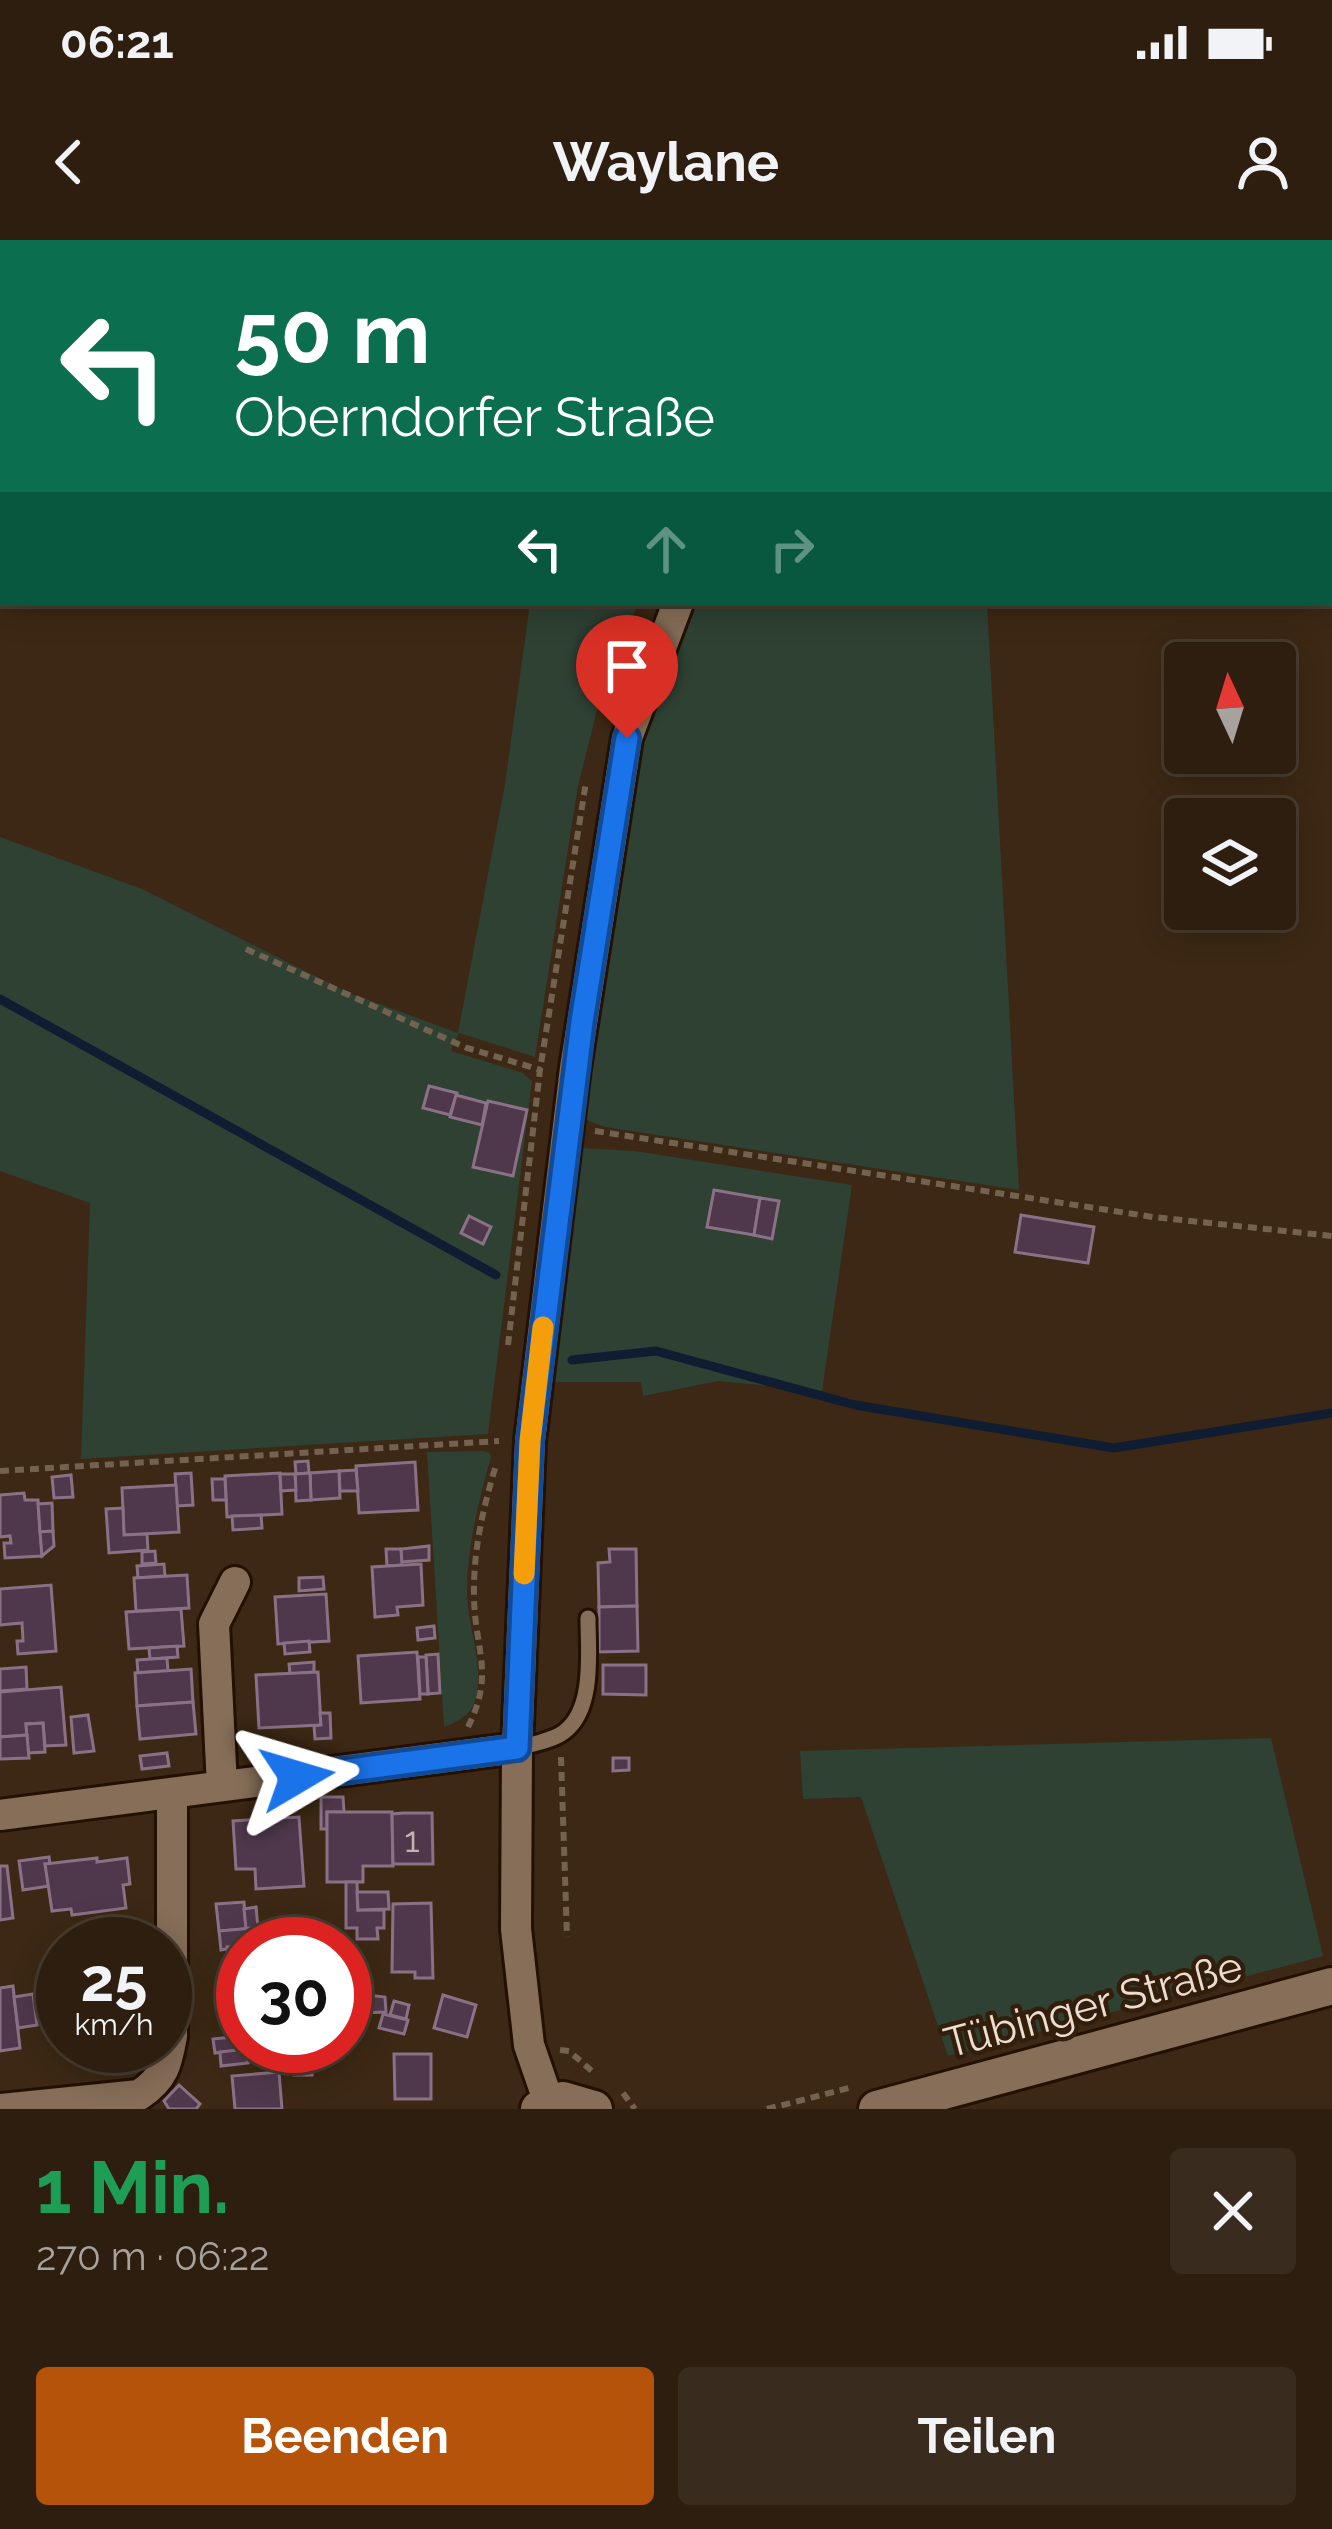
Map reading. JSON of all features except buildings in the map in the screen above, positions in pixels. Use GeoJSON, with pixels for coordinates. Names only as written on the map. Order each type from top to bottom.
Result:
{"type":"FeatureCollection","features":[{"type":"Feature","properties":{"kind":"street"},"geometry":{"type":"LineString","coordinates":[[595,2109],[578,2102],[544,2106],[529,2045],[516,1929],[517,1748],[530,1441],[595,930],[627,738],[677,606]]}},
{"type":"Feature","properties":{"kind":"street"},"geometry":{"type":"LineString","coordinates":[[222,1786],[214,1624],[235,1582]]}},
{"type":"Feature","properties":{"kind":"street"},"geometry":{"type":"LineString","coordinates":[[0,1815],[517,1748]]}},
{"type":"Feature","properties":{"kind":"street"},"geometry":{"type":"LineString","coordinates":[[0,2109],[139,2095],[156,2084],[166,2069],[172,2036],[172,1793]]}},
{"type":"Feature","properties":{"kind":"street","name":"Tübinger Straße"},"geometry":{"type":"LineString","coordinates":[[877,2109],[1332,1985]]}},
{"type":"Feature","properties":{"kind":"lane"},"geometry":{"type":"LineString","coordinates":[[517,1748],[560,1736],[573,1723],[588,1672],[588,1618]]}},
{"type":"Feature","properties":{"kind":"path"},"geometry":{"type":"LineString","coordinates":[[246,949],[467,1048],[540,1070]]}},
{"type":"Feature","properties":{"kind":"path"},"geometry":{"type":"LineString","coordinates":[[568,1127],[1153,1217],[1332,1236]]}},
{"type":"Feature","properties":{"kind":"path"},"geometry":{"type":"LineString","coordinates":[[0,1472],[530,1441]]}},
{"type":"Feature","properties":{"kind":"path"},"geometry":{"type":"LineString","coordinates":[[560,1736],[567,1937]]}},
{"type":"Feature","properties":{"kind":"green space"},"geometry":{"type":"Polygon","coordinates":[[[530,606],[638,606],[607,671],[578,786],[535,1057],[459,1033],[451,1051],[523,1073],[532,1081],[488,1434],[81,1459],[90,1203],[0,1171],[0,837],[142,889],[347,992],[458,1033],[505,784],[530,606]]]}},
{"type":"Feature","properties":{"kind":"green space"},"geometry":{"type":"Polygon","coordinates":[[[693,606],[987,606],[1019,1190],[605,1127],[584,1119],[580,1110],[634,759],[693,606]]]}},
{"type":"Feature","properties":{"kind":"green space"},"geometry":{"type":"Polygon","coordinates":[[[581,1148],[635,1151],[852,1185],[822,1391],[718,1381],[643,1396],[641,1382],[548,1382],[573,1161],[581,1148]]]}},
{"type":"Feature","properties":{"kind":"green space"},"geometry":{"type":"Polygon","coordinates":[[[482,1451],[491,1457],[474,1525],[467,1595],[478,1684],[468,1713],[444,1727],[427,1452],[482,1451]]]}},
{"type":"Feature","properties":{"kind":"green space"},"geometry":{"type":"Polygon","coordinates":[[[1271,1738],[1323,1956],[948,2056],[861,1797],[803,1799],[800,1751],[1271,1738]]]}},
{"type":"Feature","properties":{"kind":"waterway"},"geometry":{"type":"LineString","coordinates":[[0,999],[496,1275]]}},
{"type":"Feature","properties":{"kind":"waterway"},"geometry":{"type":"LineString","coordinates":[[572,1360],[656,1351],[855,1405],[1114,1448],[1332,1413]]}},
{"type":"Feature","properties":{"kind":"slow traffic"},"geometry":{"type":"LineString","coordinates":[[524,1574],[530,1441],[543,1327]]}},
{"type":"Feature","properties":{"kind":"route"},"geometry":{"type":"LineString","coordinates":[[297,1777],[517,1748],[530,1441],[554,1222],[627,738]]}}]}
